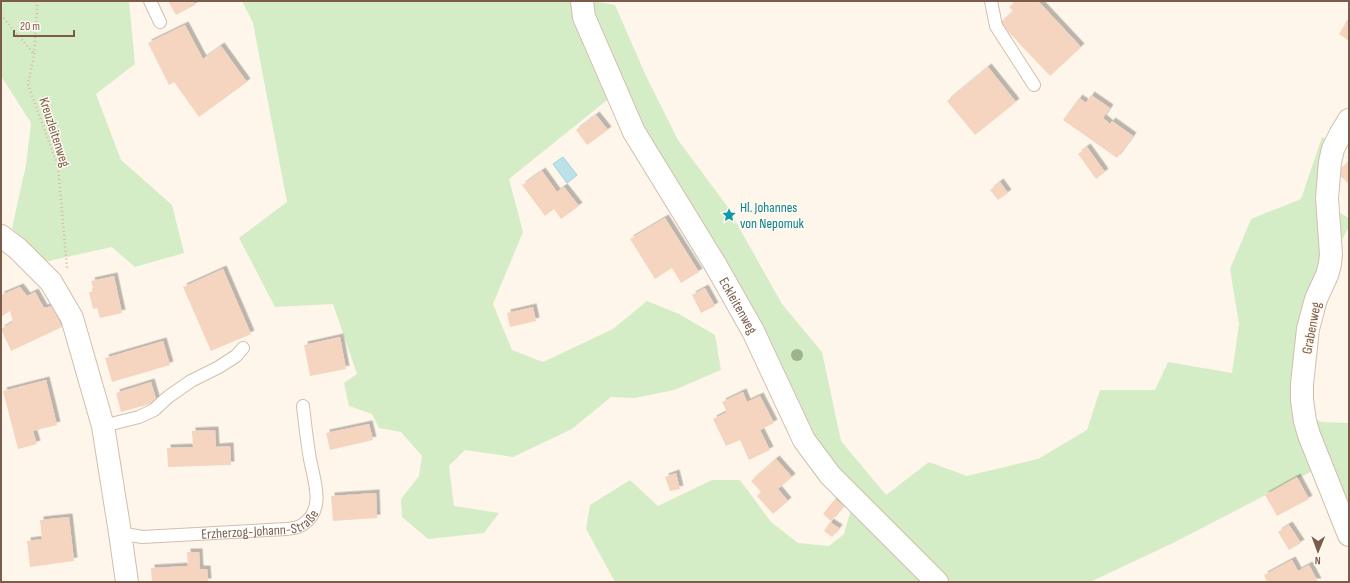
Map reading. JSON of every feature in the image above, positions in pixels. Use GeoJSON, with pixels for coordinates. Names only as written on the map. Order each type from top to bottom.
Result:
{"type":"FeatureCollection","features":[{"type":"Feature","properties":{"kind":"street","name":"Eckleitenweg"},"geometry":{"type":"LineString","coordinates":[[582,1],[584,17],[634,132],[715,264],[753,331],[804,440],[830,475],[937,582]]}},
{"type":"Feature","properties":{"kind":"street","name":"Grabenweg"},"geometry":{"type":"LineString","coordinates":[[1349,120],[1333,149],[1330,162],[1327,198],[1331,254],[1330,264],[1327,275],[1316,299],[1308,329],[1302,384],[1302,400],[1309,436],[1349,535]]}},
{"type":"Feature","properties":{"kind":"street"},"geometry":{"type":"LineString","coordinates":[[1,236],[17,248],[51,282],[72,318],[103,426],[127,582]]}},
{"type":"Feature","properties":{"kind":"lane"},"geometry":{"type":"LineString","coordinates":[[150,1],[160,22]]}},
{"type":"Feature","properties":{"kind":"lane"},"geometry":{"type":"LineString","coordinates":[[991,1],[996,26],[1034,85]]}},
{"type":"Feature","properties":{"kind":"lane"},"geometry":{"type":"LineString","coordinates":[[103,426],[139,417],[154,410],[168,397],[191,381],[219,367],[236,356],[243,348]]}},
{"type":"Feature","properties":{"kind":"lane","name":"Erzherzog-Johann-Straße"},"geometry":{"type":"LineString","coordinates":[[120,533],[142,537],[287,529],[301,526],[311,516],[317,504],[317,488],[310,458],[303,406]]}},
{"type":"Feature","properties":{"kind":"path","name":"Kreuzleitenweg"},"geometry":{"type":"LineString","coordinates":[[37,1],[34,55],[28,84],[58,167],[67,270]]}},
{"type":"Feature","properties":{"kind":"path"},"geometry":{"type":"LineString","coordinates":[[1,15],[34,55]]}},
{"type":"Feature","properties":{"kind":"green space"},"geometry":{"type":"Polygon","coordinates":[[[1,1],[129,1],[135,64],[96,94],[121,160],[172,205],[184,253],[135,267],[112,247],[44,262],[12,228],[26,165],[31,123],[1,76],[1,1]]]}},
{"type":"Feature","properties":{"kind":"green space"},"geometry":{"type":"Polygon","coordinates":[[[242,1],[594,1],[615,5],[646,76],[678,140],[727,206],[782,304],[822,352],[841,441],[886,495],[929,462],[967,476],[1038,459],[1087,430],[1100,390],[1155,390],[1168,362],[1232,373],[1239,324],[1230,269],[1251,219],[1301,199],[1322,137],[1328,140],[1323,203],[1349,218],[1349,227],[1301,315],[1291,409],[1322,422],[1349,423],[1349,507],[1322,466],[1173,543],[1090,582],[615,582],[586,529],[590,505],[630,480],[658,506],[712,480],[740,480],[771,522],[798,543],[829,546],[844,534],[852,506],[612,96],[509,179],[523,232],[493,304],[512,350],[543,362],[613,329],[647,301],[679,314],[715,335],[721,370],[674,390],[635,398],[611,397],[572,429],[513,457],[465,450],[449,466],[454,506],[499,513],[484,533],[428,539],[402,517],[401,499],[419,476],[422,456],[401,432],[379,428],[372,414],[349,406],[344,383],[357,374],[333,304],[275,307],[239,238],[287,202],[253,23],[242,1]]]}},
{"type":"Feature","properties":{"kind":"water"},"geometry":{"type":"Polygon","coordinates":[[[563,157],[577,175],[567,183],[553,164],[563,157]]]}},
{"type":"Feature","properties":{"kind":"building"},"geometry":{"type":"Polygon","coordinates":[[[168,1],[193,1],[195,5],[176,15],[168,1]]]}},
{"type":"Feature","properties":{"kind":"building"},"geometry":{"type":"Polygon","coordinates":[[[1016,1],[1038,1],[1081,47],[1050,76],[1000,23],[1013,11],[1009,7],[1016,1]]]}},
{"type":"Feature","properties":{"kind":"building"},"geometry":{"type":"Polygon","coordinates":[[[1349,17],[1349,41],[1339,34],[1349,17]]]}},
{"type":"Feature","properties":{"kind":"building"},"geometry":{"type":"Polygon","coordinates":[[[185,25],[203,59],[221,46],[247,82],[199,117],[174,82],[169,85],[148,43],[185,25]]]}},
{"type":"Feature","properties":{"kind":"building"},"geometry":{"type":"Polygon","coordinates":[[[988,67],[1016,102],[975,135],[947,101],[988,67]]]}},
{"type":"Feature","properties":{"kind":"building"},"geometry":{"type":"Polygon","coordinates":[[[1091,95],[1110,108],[1103,118],[1110,124],[1112,121],[1133,136],[1117,158],[1063,120],[1079,98],[1086,103],[1091,95]]]}},
{"type":"Feature","properties":{"kind":"building"},"geometry":{"type":"Polygon","coordinates":[[[596,115],[608,130],[587,145],[576,130],[596,115]]]}},
{"type":"Feature","properties":{"kind":"building"},"geometry":{"type":"Polygon","coordinates":[[[1087,147],[1105,172],[1096,179],[1078,154],[1087,147]]]}},
{"type":"Feature","properties":{"kind":"building"},"geometry":{"type":"Polygon","coordinates":[[[1349,161],[1349,184],[1337,173],[1349,161]]]}},
{"type":"Feature","properties":{"kind":"building"},"geometry":{"type":"Polygon","coordinates":[[[542,171],[557,192],[564,187],[579,206],[561,219],[554,209],[545,216],[522,185],[542,171]]]}},
{"type":"Feature","properties":{"kind":"building"},"geometry":{"type":"Polygon","coordinates":[[[1000,182],[1008,193],[998,200],[990,190],[1000,182]]]}},
{"type":"Feature","properties":{"kind":"building"},"geometry":{"type":"Polygon","coordinates":[[[665,218],[699,272],[681,283],[672,268],[655,279],[630,239],[665,218]]]}},
{"type":"Feature","properties":{"kind":"building"},"geometry":{"type":"Polygon","coordinates":[[[223,269],[251,334],[211,351],[183,287],[223,269]]]}},
{"type":"Feature","properties":{"kind":"building"},"geometry":{"type":"Polygon","coordinates":[[[114,276],[122,313],[100,318],[97,308],[93,309],[89,292],[94,291],[91,281],[114,276]]]}},
{"type":"Feature","properties":{"kind":"building"},"geometry":{"type":"Polygon","coordinates":[[[20,287],[27,296],[35,292],[44,308],[52,306],[62,327],[11,351],[1,329],[13,322],[10,311],[2,316],[1,295],[20,287]]]}},
{"type":"Feature","properties":{"kind":"building"},"geometry":{"type":"Polygon","coordinates":[[[705,288],[715,306],[701,313],[692,295],[705,288]]]}},
{"type":"Feature","properties":{"kind":"building"},"geometry":{"type":"Polygon","coordinates":[[[533,307],[536,321],[510,327],[507,313],[533,307]]]}},
{"type":"Feature","properties":{"kind":"building"},"geometry":{"type":"Polygon","coordinates":[[[340,337],[346,369],[310,376],[304,345],[340,337]]]}},
{"type":"Feature","properties":{"kind":"building"},"geometry":{"type":"Polygon","coordinates":[[[163,341],[170,365],[112,382],[105,358],[163,341]]]}},
{"type":"Feature","properties":{"kind":"building"},"geometry":{"type":"Polygon","coordinates":[[[46,380],[57,425],[33,431],[37,444],[18,449],[3,391],[46,380]]]}},
{"type":"Feature","properties":{"kind":"building"},"geometry":{"type":"Polygon","coordinates":[[[151,382],[157,402],[121,412],[116,393],[151,382]]]}},
{"type":"Feature","properties":{"kind":"building"},"geometry":{"type":"Polygon","coordinates":[[[743,392],[747,402],[760,396],[774,423],[760,430],[770,450],[749,460],[740,440],[726,446],[713,419],[727,412],[722,402],[743,392]]]}},
{"type":"Feature","properties":{"kind":"building"},"geometry":{"type":"Polygon","coordinates":[[[369,424],[373,440],[330,450],[326,433],[369,424]]]}},
{"type":"Feature","properties":{"kind":"building"},"geometry":{"type":"Polygon","coordinates":[[[215,430],[216,447],[230,446],[231,465],[168,467],[167,448],[193,447],[192,431],[215,430]]]}},
{"type":"Feature","properties":{"kind":"building"},"geometry":{"type":"Polygon","coordinates":[[[776,459],[792,477],[778,489],[788,501],[773,514],[757,496],[761,492],[751,481],[776,459]]]}},
{"type":"Feature","properties":{"kind":"building"},"geometry":{"type":"Polygon","coordinates":[[[676,473],[680,489],[670,491],[665,477],[676,473]]]}},
{"type":"Feature","properties":{"kind":"building"},"geometry":{"type":"Polygon","coordinates":[[[1297,477],[1309,499],[1277,516],[1265,495],[1297,477]]]}},
{"type":"Feature","properties":{"kind":"building"},"geometry":{"type":"Polygon","coordinates":[[[376,493],[377,518],[333,521],[331,496],[376,493]]]}},
{"type":"Feature","properties":{"kind":"building"},"geometry":{"type":"Polygon","coordinates":[[[835,499],[844,506],[831,521],[823,514],[835,499]]]}},
{"type":"Feature","properties":{"kind":"building"},"geometry":{"type":"Polygon","coordinates":[[[69,517],[74,561],[30,567],[27,541],[42,539],[40,520],[69,517]]]}},
{"type":"Feature","properties":{"kind":"building"},"geometry":{"type":"Polygon","coordinates":[[[830,522],[839,528],[832,537],[824,531],[830,522]]]}},
{"type":"Feature","properties":{"kind":"building"},"geometry":{"type":"Polygon","coordinates":[[[1289,525],[1301,543],[1289,550],[1278,532],[1289,525]]]}},
{"type":"Feature","properties":{"kind":"building"},"geometry":{"type":"Polygon","coordinates":[[[187,552],[199,552],[200,569],[207,569],[208,582],[152,582],[151,568],[188,566],[187,552]]]}},
{"type":"Feature","properties":{"kind":"building"},"geometry":{"type":"Polygon","coordinates":[[[1292,560],[1298,571],[1309,565],[1318,582],[1267,582],[1264,575],[1292,560]]]}},
{"type":"Feature","properties":{"kind":"place","name":"Hl. Johannes von Nepomuk"},"geometry":{"type":"Point","coordinates":[729,215]}}]}
